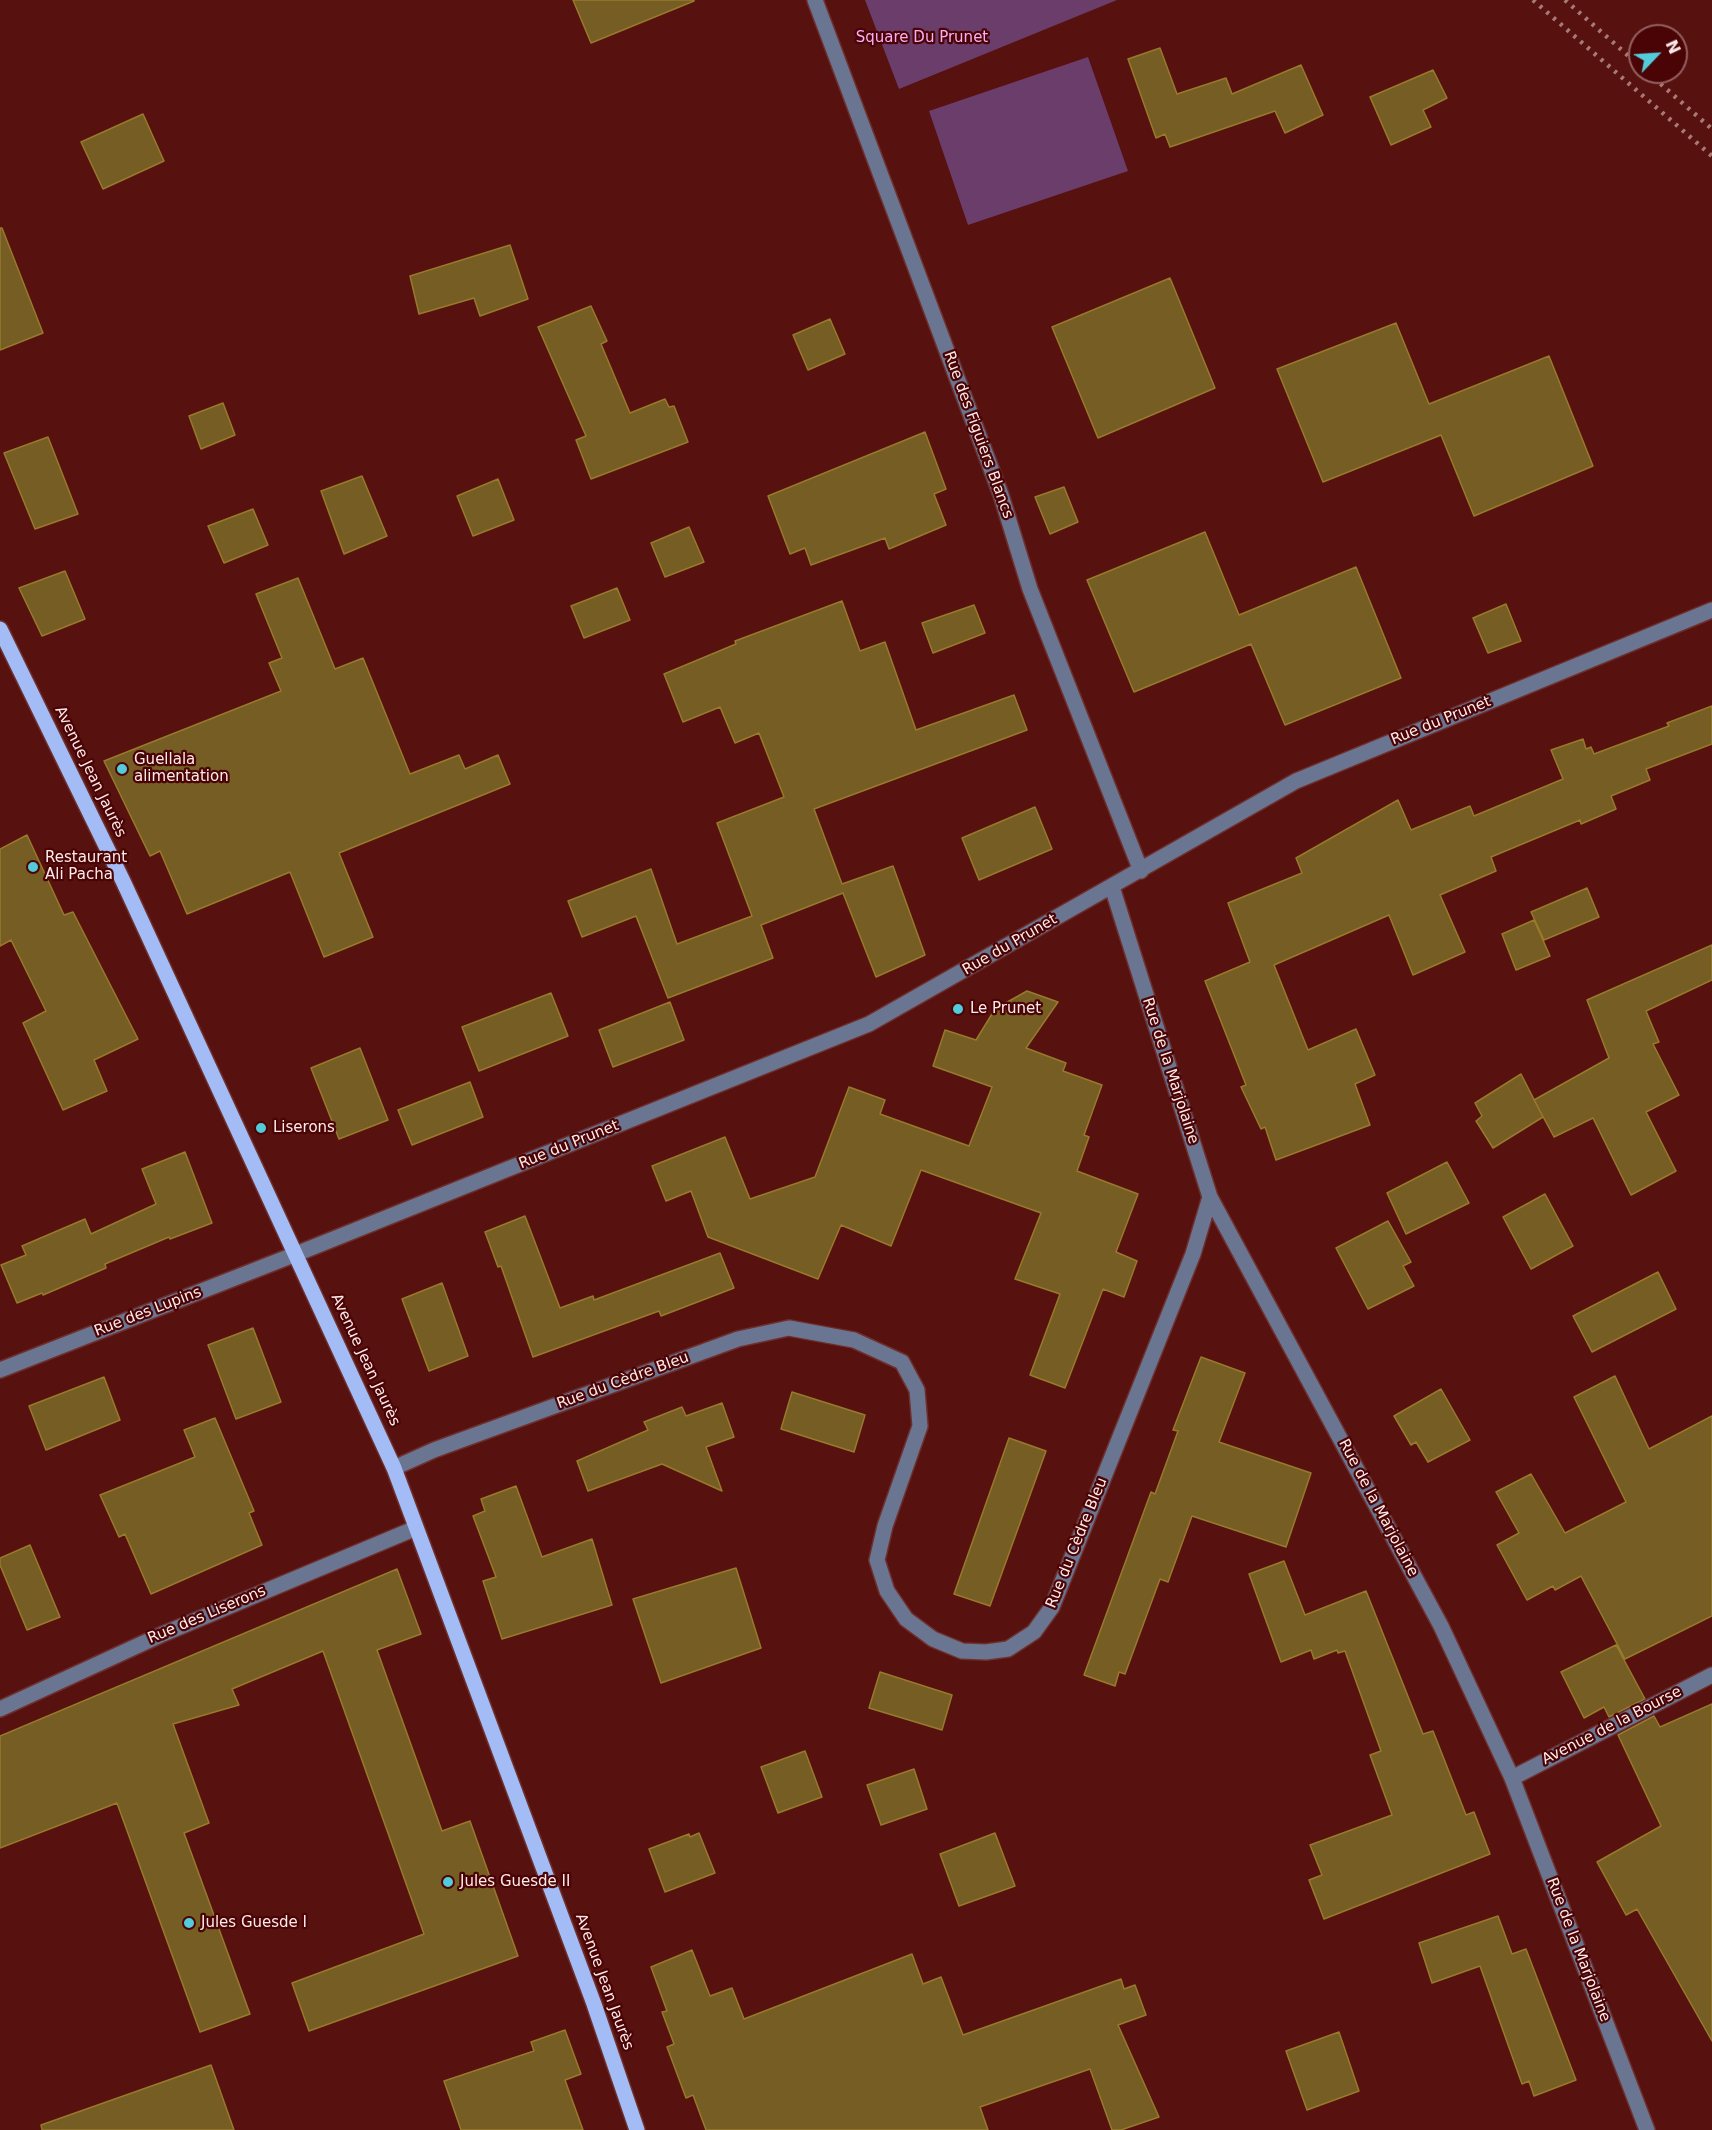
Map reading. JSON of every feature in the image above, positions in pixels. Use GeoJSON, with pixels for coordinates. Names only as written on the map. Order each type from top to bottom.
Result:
{"type":"FeatureCollection","features":[{"type":"Feature","properties":{"kind":"main road","name":"Avenue Jean Jaurès"},"geometry":{"type":"LineString","coordinates":[[0,629],[123,881],[394,1468],[594,2004],[638,2130]]}},
{"type":"Feature","properties":{"kind":"street","name":"Rue des Figuiers Blancs"},"geometry":{"type":"LineString","coordinates":[[815,0],[1001,495],[1030,588],[1141,871]]}},
{"type":"Feature","properties":{"kind":"street","name":"Rue du Prunet"},"geometry":{"type":"LineString","coordinates":[[296,1254],[868,1024],[1296,781],[1712,610]]}},
{"type":"Feature","properties":{"kind":"street","name":"Rue de la Marjolaine"},"geometry":{"type":"LineString","coordinates":[[1112,887],[1210,1197],[1442,1626],[1512,1778],[1647,2130]]}},
{"type":"Feature","properties":{"kind":"street","name":"Rue du Cèdre Bleu"},"geometry":{"type":"LineString","coordinates":[[394,1468],[434,1450],[738,1339],[789,1328],[854,1340],[903,1362],[917,1390],[920,1426],[885,1526],[877,1560],[887,1591],[906,1619],[933,1639],[962,1651],[986,1652],[1008,1648],[1034,1632],[1052,1607],[1193,1254],[1210,1197]]}},
{"type":"Feature","properties":{"kind":"street","name":"Rue des Lupins"},"geometry":{"type":"LineString","coordinates":[[0,1370],[296,1254]]}},
{"type":"Feature","properties":{"kind":"street","name":"Rue des Liserons"},"geometry":{"type":"LineString","coordinates":[[0,1709],[163,1634],[416,1528]]}},
{"type":"Feature","properties":{"kind":"street","name":"Avenue de la Bourse"},"geometry":{"type":"LineString","coordinates":[[1512,1778],[1712,1675]]}},
{"type":"Feature","properties":{"kind":"green space","name":"Square Du Prunet"},"geometry":{"type":"Polygon","coordinates":[[[865,0],[1117,0],[899,89],[865,0]]]}},
{"type":"Feature","properties":{"kind":"green space"},"geometry":{"type":"Polygon","coordinates":[[[1088,57],[1128,171],[968,225],[929,111],[1088,57]]]}},
{"type":"Feature","properties":{"kind":"building"},"geometry":{"type":"Polygon","coordinates":[[[573,0],[694,0],[694,1],[591,43],[573,0]]]}},
{"type":"Feature","properties":{"kind":"building"},"geometry":{"type":"Polygon","coordinates":[[[1160,48],[1177,94],[1226,78],[1232,94],[1301,65],[1323,115],[1285,133],[1275,111],[1170,147],[1165,134],[1156,138],[1128,59],[1160,48]]]}},
{"type":"Feature","properties":{"kind":"building"},"geometry":{"type":"Polygon","coordinates":[[[1433,70],[1447,98],[1423,110],[1431,127],[1391,145],[1370,97],[1433,70]]]}},
{"type":"Feature","properties":{"kind":"building"},"geometry":{"type":"Polygon","coordinates":[[[143,114],[164,161],[103,189],[81,142],[143,114]]]}},
{"type":"Feature","properties":{"kind":"building"},"geometry":{"type":"Polygon","coordinates":[[[0,228],[2,228],[43,333],[0,350],[0,228]]]}},
{"type":"Feature","properties":{"kind":"building"},"geometry":{"type":"Polygon","coordinates":[[[510,245],[528,299],[480,316],[474,298],[419,314],[410,276],[510,245]]]}},
{"type":"Feature","properties":{"kind":"building"},"geometry":{"type":"Polygon","coordinates":[[[1170,278],[1215,388],[1098,438],[1052,327],[1170,278]]]}},
{"type":"Feature","properties":{"kind":"building"},"geometry":{"type":"Polygon","coordinates":[[[591,306],[607,341],[601,344],[630,413],[665,399],[669,407],[674,406],[688,442],[591,479],[576,440],[586,436],[538,327],[591,306]]]}},
{"type":"Feature","properties":{"kind":"building"},"geometry":{"type":"Polygon","coordinates":[[[830,319],[845,354],[808,370],[793,335],[830,319]]]}},
{"type":"Feature","properties":{"kind":"building"},"geometry":{"type":"Polygon","coordinates":[[[1396,323],[1429,404],[1549,356],[1593,466],[1474,516],[1441,435],[1323,482],[1277,369],[1396,323]]]}},
{"type":"Feature","properties":{"kind":"building"},"geometry":{"type":"Polygon","coordinates":[[[223,403],[235,435],[201,449],[189,416],[223,403]]]}},
{"type":"Feature","properties":{"kind":"building"},"geometry":{"type":"Polygon","coordinates":[[[925,432],[946,489],[934,494],[946,525],[889,549],[885,538],[811,565],[805,548],[790,554],[768,496],[925,432]]]}},
{"type":"Feature","properties":{"kind":"building"},"geometry":{"type":"Polygon","coordinates":[[[48,437],[78,514],[35,529],[4,453],[48,437]]]}},
{"type":"Feature","properties":{"kind":"building"},"geometry":{"type":"Polygon","coordinates":[[[362,476],[387,536],[344,554],[321,491],[362,476]]]}},
{"type":"Feature","properties":{"kind":"building"},"geometry":{"type":"Polygon","coordinates":[[[498,479],[514,520],[473,536],[457,496],[498,479]]]}},
{"type":"Feature","properties":{"kind":"building"},"geometry":{"type":"Polygon","coordinates":[[[1064,487],[1078,522],[1050,534],[1035,497],[1064,487]]]}},
{"type":"Feature","properties":{"kind":"building"},"geometry":{"type":"Polygon","coordinates":[[[253,509],[268,545],[224,563],[208,526],[253,509]]]}},
{"type":"Feature","properties":{"kind":"building"},"geometry":{"type":"Polygon","coordinates":[[[689,527],[704,562],[665,577],[651,543],[689,527]]]}},
{"type":"Feature","properties":{"kind":"building"},"geometry":{"type":"Polygon","coordinates":[[[1205,532],[1239,615],[1356,567],[1401,678],[1285,725],[1251,644],[1134,692],[1087,580],[1205,532]]]}},
{"type":"Feature","properties":{"kind":"building"},"geometry":{"type":"Polygon","coordinates":[[[65,571],[85,619],[42,636],[19,588],[65,571]]]}},
{"type":"Feature","properties":{"kind":"building"},"geometry":{"type":"Polygon","coordinates":[[[298,578],[335,669],[363,658],[410,774],[459,755],[465,769],[498,755],[510,784],[339,853],[373,937],[324,957],[290,872],[187,914],[160,851],[150,856],[104,761],[281,691],[269,663],[282,658],[256,594],[298,578]]]}},
{"type":"Feature","properties":{"kind":"building"},"geometry":{"type":"Polygon","coordinates":[[[617,588],[630,620],[584,638],[571,606],[617,588]]]}},
{"type":"Feature","properties":{"kind":"building"},"geometry":{"type":"Polygon","coordinates":[[[842,601],[860,651],[885,642],[916,730],[1014,695],[1027,730],[814,809],[842,884],[893,866],[925,955],[876,977],[843,893],[761,925],[773,958],[668,998],[636,916],[582,937],[568,901],[651,869],[677,944],[752,916],[717,823],[784,797],[759,733],[735,743],[720,707],[683,722],[664,674],[736,644],[735,641],[842,601]]]}},
{"type":"Feature","properties":{"kind":"building"},"geometry":{"type":"Polygon","coordinates":[[[1506,604],[1521,641],[1488,653],[1473,618],[1506,604]]]}},
{"type":"Feature","properties":{"kind":"building"},"geometry":{"type":"Polygon","coordinates":[[[974,605],[985,633],[933,653],[922,623],[974,605]]]}},
{"type":"Feature","properties":{"kind":"building"},"geometry":{"type":"Polygon","coordinates":[[[1712,706],[1712,744],[1646,769],[1650,780],[1611,796],[1616,809],[1581,824],[1580,820],[1491,857],[1496,871],[1440,895],[1465,952],[1413,975],[1389,915],[1274,965],[1308,1050],[1356,1029],[1375,1075],[1355,1084],[1370,1125],[1276,1160],[1265,1127],[1261,1129],[1241,1087],[1246,1085],[1205,981],[1250,962],[1228,903],[1302,873],[1296,858],[1398,800],[1411,830],[1470,806],[1474,816],[1563,779],[1551,750],[1583,739],[1586,749],[1591,747],[1594,754],[1669,726],[1667,723],[1712,706]]]}},
{"type":"Feature","properties":{"kind":"building"},"geometry":{"type":"Polygon","coordinates":[[[1035,807],[1052,849],[979,880],[962,838],[1035,807]]]}},
{"type":"Feature","properties":{"kind":"building"},"geometry":{"type":"Polygon","coordinates":[[[27,835],[64,915],[73,912],[138,1039],[94,1060],[107,1091],[63,1110],[23,1023],[46,1011],[11,940],[0,946],[0,849],[27,835]]]}},
{"type":"Feature","properties":{"kind":"building"},"geometry":{"type":"Polygon","coordinates":[[[1587,888],[1599,917],[1544,940],[1531,912],[1587,888]]]}},
{"type":"Feature","properties":{"kind":"building"},"geometry":{"type":"Polygon","coordinates":[[[1534,920],[1550,956],[1516,970],[1502,934],[1534,920]]]}},
{"type":"Feature","properties":{"kind":"building"},"geometry":{"type":"Polygon","coordinates":[[[1712,945],[1712,980],[1646,1011],[1659,1042],[1653,1044],[1679,1095],[1646,1112],[1676,1171],[1631,1195],[1593,1118],[1554,1137],[1534,1100],[1609,1058],[1587,1000],[1712,945]]]}},
{"type":"Feature","properties":{"kind":"building"},"geometry":{"type":"Polygon","coordinates":[[[1027,991],[1058,1002],[1026,1048],[1066,1063],[1063,1071],[1102,1085],[1084,1135],[1089,1137],[1077,1171],[1138,1194],[1116,1252],[1137,1261],[1124,1297],[1103,1289],[1065,1388],[1030,1375],[1060,1294],[1015,1279],[1041,1213],[921,1170],[891,1246],[841,1225],[818,1279],[708,1237],[691,1191],[666,1201],[652,1166],[725,1137],[750,1199],[815,1177],[849,1087],[885,1100],[880,1114],[969,1146],[992,1087],[933,1066],[945,1030],[976,1040],[995,1009],[1027,991]]]}},
{"type":"Feature","properties":{"kind":"building"},"geometry":{"type":"Polygon","coordinates":[[[551,993],[568,1036],[479,1071],[462,1027],[551,993]]]}},
{"type":"Feature","properties":{"kind":"building"},"geometry":{"type":"Polygon","coordinates":[[[670,1002],[684,1040],[613,1067],[599,1030],[670,1002]]]}},
{"type":"Feature","properties":{"kind":"building"},"geometry":{"type":"Polygon","coordinates":[[[360,1048],[388,1120],[339,1139],[311,1068],[360,1048]]]}},
{"type":"Feature","properties":{"kind":"building"},"geometry":{"type":"Polygon","coordinates":[[[1521,1074],[1543,1117],[1493,1148],[1476,1121],[1482,1116],[1475,1103],[1521,1074]]]}},
{"type":"Feature","properties":{"kind":"building"},"geometry":{"type":"Polygon","coordinates":[[[470,1082],[483,1117],[412,1145],[398,1110],[470,1082]]]}},
{"type":"Feature","properties":{"kind":"building"},"geometry":{"type":"Polygon","coordinates":[[[185,1152],[212,1223],[170,1239],[169,1237],[105,1264],[106,1268],[43,1295],[42,1293],[17,1303],[1,1265],[26,1255],[22,1246],[85,1219],[91,1234],[156,1204],[142,1169],[185,1152]]]}},
{"type":"Feature","properties":{"kind":"building"},"geometry":{"type":"Polygon","coordinates":[[[1447,1162],[1469,1203],[1406,1234],[1387,1193],[1447,1162]]]}},
{"type":"Feature","properties":{"kind":"building"},"geometry":{"type":"Polygon","coordinates":[[[1545,1194],[1573,1246],[1531,1269],[1503,1217],[1545,1194]]]}},
{"type":"Feature","properties":{"kind":"building"},"geometry":{"type":"Polygon","coordinates":[[[525,1216],[560,1308],[593,1296],[594,1300],[720,1253],[734,1288],[661,1316],[659,1311],[533,1357],[501,1266],[498,1267],[485,1232],[525,1216]]]}},
{"type":"Feature","properties":{"kind":"building"},"geometry":{"type":"Polygon","coordinates":[[[1388,1221],[1411,1262],[1403,1266],[1414,1286],[1368,1309],[1336,1248],[1388,1221]]]}},
{"type":"Feature","properties":{"kind":"building"},"geometry":{"type":"Polygon","coordinates":[[[1658,1272],[1676,1309],[1592,1352],[1573,1316],[1658,1272]]]}},
{"type":"Feature","properties":{"kind":"building"},"geometry":{"type":"Polygon","coordinates":[[[442,1283],[468,1356],[429,1371],[402,1299],[442,1283]]]}},
{"type":"Feature","properties":{"kind":"building"},"geometry":{"type":"Polygon","coordinates":[[[253,1328],[281,1402],[236,1419],[208,1345],[253,1328]]]}},
{"type":"Feature","properties":{"kind":"building"},"geometry":{"type":"Polygon","coordinates":[[[1201,1357],[1245,1373],[1219,1442],[1311,1473],[1286,1547],[1192,1516],[1168,1582],[1160,1579],[1125,1674],[1119,1672],[1115,1686],[1084,1675],[1151,1492],[1155,1494],[1178,1431],[1173,1430],[1201,1357]]]}},
{"type":"Feature","properties":{"kind":"building"},"geometry":{"type":"Polygon","coordinates":[[[1615,1376],[1649,1449],[1712,1416],[1712,1616],[1625,1659],[1581,1576],[1555,1590],[1553,1586],[1527,1600],[1497,1545],[1519,1533],[1496,1492],[1531,1474],[1565,1533],[1626,1502],[1574,1397],[1615,1376]]]}},
{"type":"Feature","properties":{"kind":"building"},"geometry":{"type":"Polygon","coordinates":[[[104,1377],[120,1420],[46,1450],[29,1406],[104,1377]]]}},
{"type":"Feature","properties":{"kind":"building"},"geometry":{"type":"Polygon","coordinates":[[[1441,1389],[1470,1440],[1428,1462],[1416,1442],[1411,1445],[1394,1416],[1441,1389]]]}},
{"type":"Feature","properties":{"kind":"building"},"geometry":{"type":"Polygon","coordinates":[[[792,1392],[865,1415],[854,1452],[781,1429],[792,1392]]]}},
{"type":"Feature","properties":{"kind":"building"},"geometry":{"type":"Polygon","coordinates":[[[722,1403],[734,1437],[706,1447],[722,1491],[662,1464],[588,1491],[577,1461],[648,1430],[644,1422],[682,1407],[686,1416],[722,1403]]]}},
{"type":"Feature","properties":{"kind":"building"},"geometry":{"type":"Polygon","coordinates":[[[215,1418],[254,1511],[249,1513],[262,1545],[151,1594],[125,1534],[119,1537],[100,1495],[195,1457],[184,1430],[215,1418]]]}},
{"type":"Feature","properties":{"kind":"building"},"geometry":{"type":"Polygon","coordinates":[[[1009,1438],[1046,1451],[990,1606],[954,1594],[1009,1438]]]}},
{"type":"Feature","properties":{"kind":"building"},"geometry":{"type":"Polygon","coordinates":[[[516,1486],[542,1557],[592,1539],[612,1605],[502,1639],[483,1581],[496,1577],[473,1516],[485,1511],[481,1499],[516,1486]]]}},
{"type":"Feature","properties":{"kind":"building"},"geometry":{"type":"Polygon","coordinates":[[[30,1545],[60,1617],[27,1630],[0,1565],[0,1558],[30,1545]]]}},
{"type":"Feature","properties":{"kind":"building"},"geometry":{"type":"Polygon","coordinates":[[[1284,1561],[1305,1615],[1366,1591],[1423,1734],[1433,1731],[1466,1815],[1474,1812],[1490,1854],[1324,1919],[1309,1880],[1322,1875],[1310,1845],[1392,1815],[1370,1755],[1381,1751],[1345,1651],[1338,1653],[1337,1650],[1314,1659],[1311,1650],[1281,1662],[1249,1574],[1284,1561]]]}},
{"type":"Feature","properties":{"kind":"building"},"geometry":{"type":"Polygon","coordinates":[[[736,1568],[761,1648],[661,1683],[633,1599],[736,1568]]]}},
{"type":"Feature","properties":{"kind":"building"},"geometry":{"type":"Polygon","coordinates":[[[397,1569],[421,1634],[377,1650],[442,1831],[470,1821],[518,1956],[309,2031],[292,1983],[424,1934],[323,1651],[232,1689],[239,1705],[173,1724],[209,1823],[184,1833],[250,2014],[200,2032],[117,1803],[0,1848],[0,1736],[397,1569]]]}},
{"type":"Feature","properties":{"kind":"building"},"geometry":{"type":"Polygon","coordinates":[[[1616,1645],[1645,1699],[1609,1717],[1604,1707],[1584,1718],[1561,1672],[1616,1645]]]}},
{"type":"Feature","properties":{"kind":"building"},"geometry":{"type":"Polygon","coordinates":[[[880,1672],[952,1695],[942,1730],[869,1708],[880,1672]]]}},
{"type":"Feature","properties":{"kind":"building"},"geometry":{"type":"Polygon","coordinates":[[[1712,1704],[1712,2041],[1637,1909],[1626,1915],[1597,1862],[1661,1826],[1618,1735],[1654,1716],[1660,1727],[1712,1704]]]}},
{"type":"Feature","properties":{"kind":"building"},"geometry":{"type":"Polygon","coordinates":[[[805,1751],[822,1797],[778,1813],[761,1767],[805,1751]]]}},
{"type":"Feature","properties":{"kind":"building"},"geometry":{"type":"Polygon","coordinates":[[[914,1769],[927,1809],[881,1825],[867,1785],[914,1769]]]}},
{"type":"Feature","properties":{"kind":"building"},"geometry":{"type":"Polygon","coordinates":[[[699,1833],[715,1873],[665,1892],[649,1849],[689,1834],[690,1837],[699,1833]]]}},
{"type":"Feature","properties":{"kind":"building"},"geometry":{"type":"Polygon","coordinates":[[[995,1833],[1015,1886],[959,1906],[940,1854],[995,1833]]]}},
{"type":"Feature","properties":{"kind":"building"},"geometry":{"type":"Polygon","coordinates":[[[1498,1916],[1512,1954],[1526,1949],[1576,2080],[1534,2096],[1529,2081],[1522,2084],[1480,1966],[1432,1983],[1419,1943],[1498,1916]]]}},
{"type":"Feature","properties":{"kind":"building"},"geometry":{"type":"Polygon","coordinates":[[[692,1950],[710,1996],[732,1988],[744,2019],[912,1954],[923,1984],[941,1977],[963,2035],[1121,1979],[1124,1989],[1135,1985],[1146,2015],[1118,2025],[1159,2117],[1121,2130],[1112,2130],[1090,2069],[980,2107],[988,2130],[706,2130],[693,2095],[686,2098],[667,2047],[674,2044],[662,2012],[667,2011],[651,1967],[692,1950]]]}},
{"type":"Feature","properties":{"kind":"building"},"geometry":{"type":"Polygon","coordinates":[[[565,2030],[581,2074],[565,2080],[583,2130],[461,2130],[444,2081],[534,2051],[531,2042],[565,2030]]]}},
{"type":"Feature","properties":{"kind":"building"},"geometry":{"type":"Polygon","coordinates":[[[1339,2032],[1359,2091],[1307,2110],[1286,2051],[1339,2032]]]}},
{"type":"Feature","properties":{"kind":"building"},"geometry":{"type":"Polygon","coordinates":[[[211,2065],[234,2130],[42,2130],[41,2125],[211,2065]]]}},
{"type":"Feature","properties":{"kind":"railway"},"geometry":{"type":"LineString","coordinates":[[1533,0],[1712,156]]}},
{"type":"Feature","properties":{"kind":"railway"},"geometry":{"type":"LineString","coordinates":[[1565,0],[1628,55]]}},
{"type":"Feature","properties":{"kind":"railway"},"geometry":{"type":"LineString","coordinates":[[1661,84],[1712,129]]}},
{"type":"Feature","properties":{"kind":"place","name":"Guellala alimentation"},"geometry":{"type":"Point","coordinates":[122,769]}},
{"type":"Feature","properties":{"kind":"place","name":"Restaurant Ali Pacha"},"geometry":{"type":"Point","coordinates":[33,867]}},
{"type":"Feature","properties":{"kind":"place","name":"Le Prunet"},"geometry":{"type":"Point","coordinates":[958,1009]}},
{"type":"Feature","properties":{"kind":"place","name":"Liserons"},"geometry":{"type":"Point","coordinates":[261,1128]}},
{"type":"Feature","properties":{"kind":"place","name":"Jules Guesde II"},"geometry":{"type":"Point","coordinates":[448,1882]}},
{"type":"Feature","properties":{"kind":"place","name":"Jules Guesde I"},"geometry":{"type":"Point","coordinates":[189,1923]}}]}
